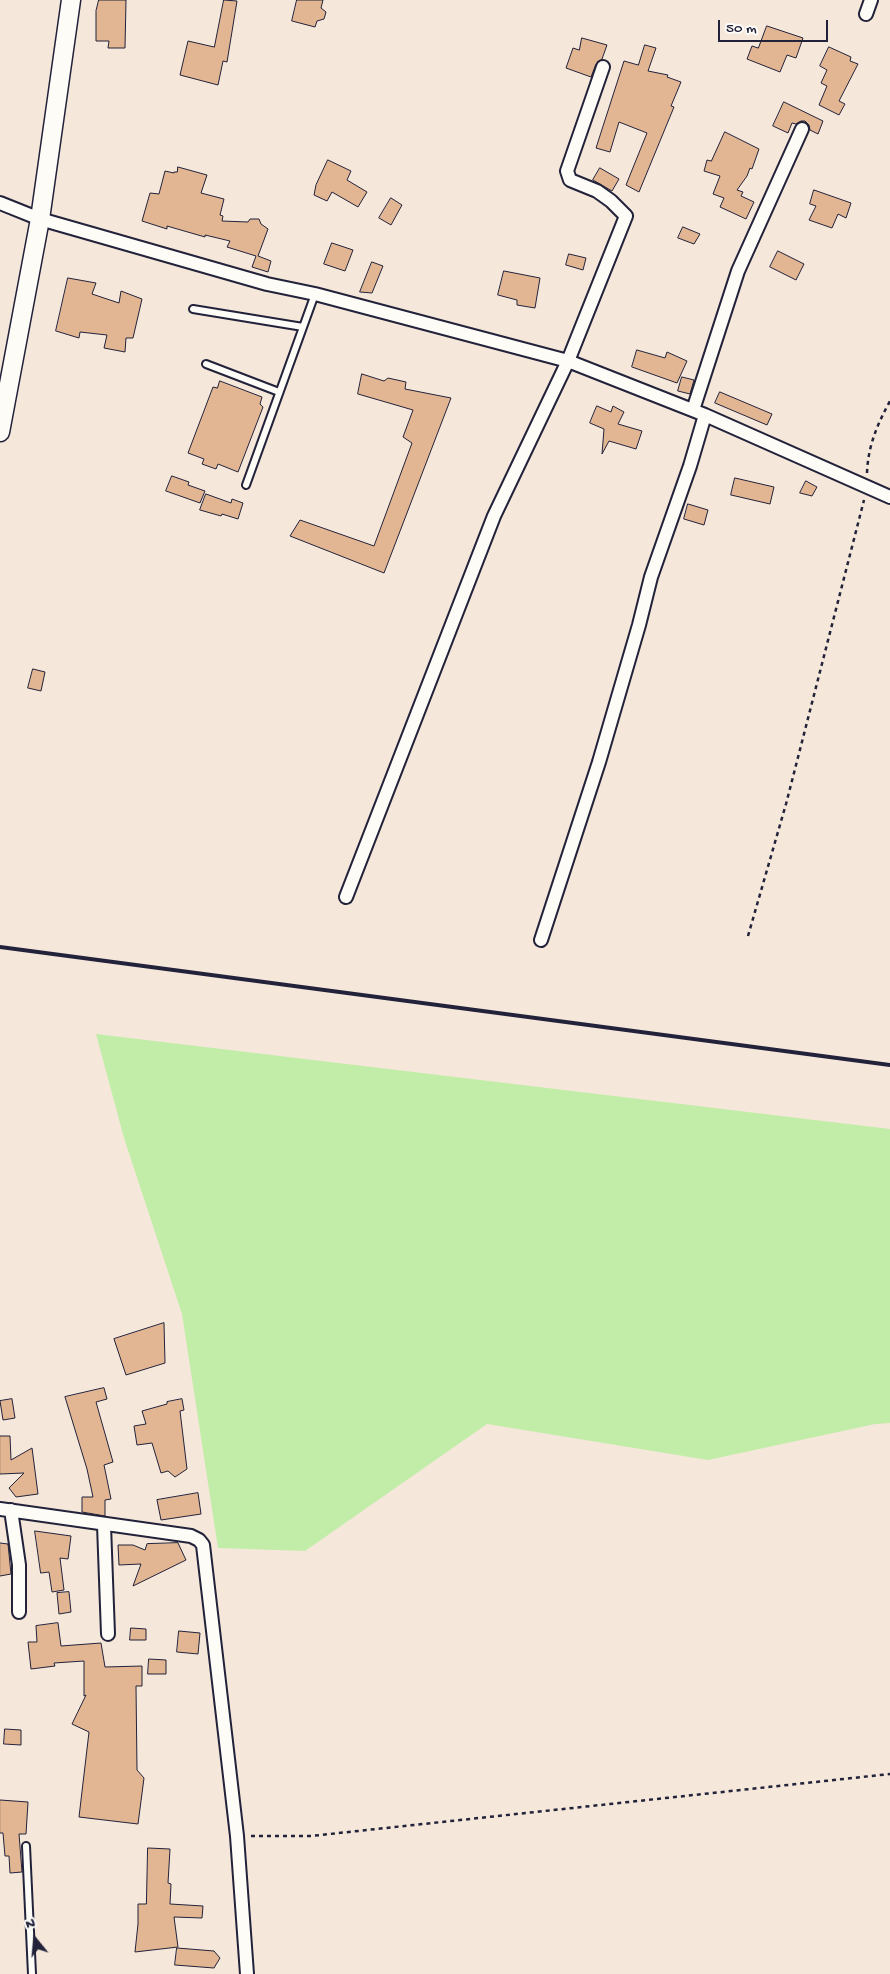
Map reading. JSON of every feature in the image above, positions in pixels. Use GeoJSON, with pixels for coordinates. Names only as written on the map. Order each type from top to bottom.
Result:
{"type":"FeatureCollection","features":[{"type":"Feature","properties":{"kind":"main road"},"geometry":{"type":"LineString","coordinates":[[0,432],[40,219],[71,0]]}},
{"type":"Feature","properties":{"kind":"street"},"geometry":{"type":"LineString","coordinates":[[866,14],[870,0]]}},
{"type":"Feature","properties":{"kind":"street"},"geometry":{"type":"LineString","coordinates":[[346,897],[494,516],[568,361],[626,216],[611,201],[597,191],[570,180],[567,171],[603,67]]}},
{"type":"Feature","properties":{"kind":"street"},"geometry":{"type":"LineString","coordinates":[[693,410],[738,271],[802,129]]}},
{"type":"Feature","properties":{"kind":"street"},"geometry":{"type":"LineString","coordinates":[[0,203],[40,219],[267,284],[315,294],[568,361],[705,415],[890,497]]}},
{"type":"Feature","properties":{"kind":"street"},"geometry":{"type":"LineString","coordinates":[[541,940],[599,762],[651,577],[690,466],[705,415]]}},
{"type":"Feature","properties":{"kind":"street"},"geometry":{"type":"LineString","coordinates":[[19,1612],[19,1565],[5,1509],[104,1525],[191,1536],[199,1540],[203,1545],[236,1836],[247,1974]]}},
{"type":"Feature","properties":{"kind":"street"},"geometry":{"type":"LineString","coordinates":[[104,1525],[108,1634]]}},
{"type":"Feature","properties":{"kind":"lane"},"geometry":{"type":"LineString","coordinates":[[246,484],[315,294]]}},
{"type":"Feature","properties":{"kind":"lane"},"geometry":{"type":"LineString","coordinates":[[193,309],[303,327]]}},
{"type":"Feature","properties":{"kind":"lane"},"geometry":{"type":"LineString","coordinates":[[206,364],[279,392]]}},
{"type":"Feature","properties":{"kind":"lane"},"geometry":{"type":"LineString","coordinates":[[26,1846],[32,1974]]}},
{"type":"Feature","properties":{"kind":"path"},"geometry":{"type":"LineString","coordinates":[[748,936],[786,804],[867,488],[868,454],[880,420],[890,401]]}},
{"type":"Feature","properties":{"kind":"path"},"geometry":{"type":"LineString","coordinates":[[236,1836],[311,1836],[890,1774]]}},
{"type":"Feature","properties":{"kind":"green space"},"geometry":{"type":"Polygon","coordinates":[[[96,1034],[890,1129],[890,1423],[875,1424],[708,1460],[487,1424],[305,1551],[218,1548],[182,1314],[124,1138],[96,1034]]]}},
{"type":"Feature","properties":{"kind":"building"},"geometry":{"type":"Polygon","coordinates":[[[99,0],[126,0],[125,48],[108,48],[109,41],[96,41],[96,11],[99,0]]]}},
{"type":"Feature","properties":{"kind":"building"},"geometry":{"type":"Polygon","coordinates":[[[224,0],[237,1],[227,62],[223,61],[218,85],[180,75],[188,41],[214,47],[224,0]]]}},
{"type":"Feature","properties":{"kind":"building"},"geometry":{"type":"Polygon","coordinates":[[[297,0],[323,0],[321,8],[326,12],[324,19],[317,21],[315,27],[292,21],[297,0]]]}},
{"type":"Feature","properties":{"kind":"building"},"geometry":{"type":"Polygon","coordinates":[[[767,26],[803,38],[796,58],[787,55],[780,72],[747,59],[752,46],[758,48],[767,26]]]}},
{"type":"Feature","properties":{"kind":"building"},"geometry":{"type":"Polygon","coordinates":[[[582,38],[607,45],[602,59],[596,64],[591,77],[566,68],[573,48],[579,50],[582,38]]]}},
{"type":"Feature","properties":{"kind":"building"},"geometry":{"type":"Polygon","coordinates":[[[645,45],[656,48],[648,71],[668,75],[667,77],[681,82],[671,106],[674,107],[639,192],[626,185],[647,133],[619,122],[610,152],[596,148],[624,61],[638,65],[645,45]]]}},
{"type":"Feature","properties":{"kind":"building"},"geometry":{"type":"Polygon","coordinates":[[[829,47],[851,57],[850,61],[858,64],[839,101],[845,104],[839,115],[819,105],[827,86],[821,83],[827,70],[820,66],[829,47]]]}},
{"type":"Feature","properties":{"kind":"building"},"geometry":{"type":"Polygon","coordinates":[[[784,102],[823,121],[818,134],[810,130],[809,125],[805,121],[796,124],[792,123],[788,133],[773,126],[784,102]]]}},
{"type":"Feature","properties":{"kind":"building"},"geometry":{"type":"Polygon","coordinates":[[[725,132],[759,149],[752,169],[750,168],[737,190],[743,192],[741,196],[754,202],[746,219],[720,207],[724,198],[713,194],[720,176],[704,171],[707,160],[711,161],[725,132]]]}},
{"type":"Feature","properties":{"kind":"building"},"geometry":{"type":"Polygon","coordinates":[[[328,160],[351,171],[347,180],[367,192],[358,207],[332,192],[327,201],[314,195],[316,185],[328,160]]]}},
{"type":"Feature","properties":{"kind":"building"},"geometry":{"type":"Polygon","coordinates":[[[178,167],[207,175],[201,193],[224,199],[220,215],[223,216],[222,221],[248,222],[250,219],[259,219],[261,224],[268,229],[258,256],[271,261],[268,272],[252,267],[256,256],[227,247],[230,241],[205,235],[205,237],[167,226],[167,229],[142,221],[150,193],[159,194],[165,171],[174,173],[177,172],[178,167]]]}},
{"type":"Feature","properties":{"kind":"building"},"geometry":{"type":"Polygon","coordinates":[[[600,168],[619,179],[612,191],[593,180],[600,168]]]}},
{"type":"Feature","properties":{"kind":"building"},"geometry":{"type":"Polygon","coordinates":[[[814,190],[851,203],[846,218],[838,214],[832,228],[809,220],[816,206],[810,204],[814,190]]]}},
{"type":"Feature","properties":{"kind":"building"},"geometry":{"type":"Polygon","coordinates":[[[391,198],[402,205],[391,225],[379,218],[391,198]]]}},
{"type":"Feature","properties":{"kind":"building"},"geometry":{"type":"Polygon","coordinates":[[[683,227],[700,234],[694,244],[678,238],[683,227]]]}},
{"type":"Feature","properties":{"kind":"building"},"geometry":{"type":"Polygon","coordinates":[[[332,243],[353,250],[345,271],[324,264],[332,243]]]}},
{"type":"Feature","properties":{"kind":"building"},"geometry":{"type":"Polygon","coordinates":[[[778,251],[804,264],[796,280],[770,267],[778,251]]]}},
{"type":"Feature","properties":{"kind":"building"},"geometry":{"type":"Polygon","coordinates":[[[569,254],[586,258],[583,270],[566,265],[569,254]]]}},
{"type":"Feature","properties":{"kind":"building"},"geometry":{"type":"Polygon","coordinates":[[[372,262],[383,266],[372,293],[360,292],[372,262]]]}},
{"type":"Feature","properties":{"kind":"building"},"geometry":{"type":"Polygon","coordinates":[[[504,271],[540,278],[535,308],[517,305],[517,300],[498,295],[504,271]]]}},
{"type":"Feature","properties":{"kind":"building"},"geometry":{"type":"Polygon","coordinates":[[[68,278],[96,283],[92,294],[119,303],[121,291],[142,299],[133,338],[126,338],[125,352],[104,348],[107,335],[80,332],[79,338],[56,331],[68,278]]]}},
{"type":"Feature","properties":{"kind":"building"},"geometry":{"type":"Polygon","coordinates":[[[637,350],[665,358],[667,352],[687,361],[677,383],[632,367],[637,350]]]}},
{"type":"Feature","properties":{"kind":"building"},"geometry":{"type":"Polygon","coordinates":[[[362,374],[384,381],[388,378],[406,382],[405,389],[451,398],[384,573],[290,536],[300,520],[374,546],[412,443],[403,437],[413,410],[358,394],[362,374]]]}},
{"type":"Feature","properties":{"kind":"building"},"geometry":{"type":"Polygon","coordinates":[[[682,377],[694,380],[690,394],[678,391],[682,377]]]}},
{"type":"Feature","properties":{"kind":"building"},"geometry":{"type":"Polygon","coordinates":[[[220,381],[262,397],[260,404],[263,407],[238,472],[218,464],[216,469],[202,464],[204,459],[188,453],[213,387],[217,388],[220,381]]]}},
{"type":"Feature","properties":{"kind":"building"},"geometry":{"type":"Polygon","coordinates":[[[720,392],[772,414],[767,425],[715,403],[720,392]]]}},
{"type":"Feature","properties":{"kind":"building"},"geometry":{"type":"Polygon","coordinates":[[[597,406],[611,412],[613,406],[624,412],[618,424],[642,431],[636,449],[609,441],[602,454],[604,429],[590,423],[597,406]]]}},
{"type":"Feature","properties":{"kind":"building"},"geometry":{"type":"Polygon","coordinates":[[[172,476],[189,482],[188,485],[205,491],[200,503],[166,491],[172,476]]]}},
{"type":"Feature","properties":{"kind":"building"},"geometry":{"type":"Polygon","coordinates":[[[735,478],[774,487],[770,504],[731,495],[735,478]]]}},
{"type":"Feature","properties":{"kind":"building"},"geometry":{"type":"Polygon","coordinates":[[[806,481],[817,487],[812,496],[800,493],[806,481]]]}},
{"type":"Feature","properties":{"kind":"building"},"geometry":{"type":"Polygon","coordinates":[[[206,494],[231,503],[232,499],[243,503],[238,519],[200,510],[206,494]]]}},
{"type":"Feature","properties":{"kind":"building"},"geometry":{"type":"Polygon","coordinates":[[[688,504],[708,510],[704,525],[684,519],[688,504]]]}},
{"type":"Feature","properties":{"kind":"building"},"geometry":{"type":"Polygon","coordinates":[[[33,669],[45,672],[41,691],[28,688],[33,669]]]}},
{"type":"Feature","properties":{"kind":"building"},"geometry":{"type":"Polygon","coordinates":[[[164,1323],[165,1363],[126,1375],[114,1339],[164,1323]]]}},
{"type":"Feature","properties":{"kind":"building"},"geometry":{"type":"Polygon","coordinates":[[[104,1388],[107,1399],[96,1402],[113,1462],[104,1465],[111,1499],[105,1500],[105,1516],[82,1512],[82,1497],[93,1497],[87,1469],[65,1397],[104,1388]]]}},
{"type":"Feature","properties":{"kind":"building"},"geometry":{"type":"Polygon","coordinates":[[[12,1399],[15,1418],[3,1420],[0,1401],[12,1399]]]}},
{"type":"Feature","properties":{"kind":"building"},"geometry":{"type":"Polygon","coordinates":[[[182,1399],[184,1410],[180,1411],[187,1469],[175,1477],[168,1471],[161,1473],[152,1443],[137,1445],[134,1426],[146,1424],[142,1411],[182,1399]]]}},
{"type":"Feature","properties":{"kind":"building"},"geometry":{"type":"Polygon","coordinates":[[[0,1436],[10,1436],[11,1460],[32,1448],[38,1494],[16,1497],[9,1488],[24,1473],[0,1474],[0,1436]]]}},
{"type":"Feature","properties":{"kind":"building"},"geometry":{"type":"Polygon","coordinates":[[[198,1493],[201,1514],[161,1520],[157,1500],[198,1493]]]}},
{"type":"Feature","properties":{"kind":"building"},"geometry":{"type":"Polygon","coordinates":[[[35,1531],[71,1536],[68,1559],[60,1558],[64,1590],[52,1592],[49,1572],[41,1573],[35,1531]]]}},
{"type":"Feature","properties":{"kind":"building"},"geometry":{"type":"Polygon","coordinates":[[[0,1543],[8,1544],[11,1574],[0,1576],[0,1543]]]}},
{"type":"Feature","properties":{"kind":"building"},"geometry":{"type":"Polygon","coordinates":[[[178,1543],[186,1560],[133,1586],[141,1564],[119,1565],[118,1545],[133,1545],[145,1550],[147,1544],[178,1543]]]}},
{"type":"Feature","properties":{"kind":"building"},"geometry":{"type":"Polygon","coordinates":[[[69,1592],[71,1612],[59,1614],[57,1593],[69,1592]]]}},
{"type":"Feature","properties":{"kind":"building"},"geometry":{"type":"Polygon","coordinates":[[[58,1623],[61,1646],[101,1643],[105,1667],[142,1666],[142,1686],[136,1686],[137,1770],[144,1778],[138,1824],[79,1817],[89,1732],[72,1724],[86,1695],[84,1696],[84,1661],[54,1663],[55,1666],[31,1669],[28,1642],[37,1642],[36,1626],[58,1623]]]}},
{"type":"Feature","properties":{"kind":"building"},"geometry":{"type":"Polygon","coordinates":[[[131,1628],[146,1629],[146,1640],[130,1640],[131,1628]]]}},
{"type":"Feature","properties":{"kind":"building"},"geometry":{"type":"Polygon","coordinates":[[[179,1631],[200,1633],[198,1654],[177,1652],[179,1631]]]}},
{"type":"Feature","properties":{"kind":"building"},"geometry":{"type":"Polygon","coordinates":[[[149,1659],[166,1660],[166,1674],[148,1674],[149,1659]]]}},
{"type":"Feature","properties":{"kind":"building"},"geometry":{"type":"Polygon","coordinates":[[[5,1729],[21,1730],[21,1745],[4,1744],[5,1729]]]}},
{"type":"Feature","properties":{"kind":"building"},"geometry":{"type":"Polygon","coordinates":[[[0,1800],[28,1802],[26,1834],[19,1834],[22,1872],[10,1873],[9,1856],[5,1856],[3,1833],[0,1833],[0,1800]]]}},
{"type":"Feature","properties":{"kind":"building"},"geometry":{"type":"Polygon","coordinates":[[[148,1848],[170,1849],[168,1883],[171,1884],[170,1904],[203,1906],[202,1918],[174,1917],[178,1947],[135,1952],[138,1904],[146,1904],[148,1848]]]}},
{"type":"Feature","properties":{"kind":"building"},"geometry":{"type":"Polygon","coordinates":[[[177,1948],[214,1951],[220,1958],[214,1968],[175,1965],[177,1948]]]}},
{"type":"Feature","properties":{"kind":"railway"},"geometry":{"type":"LineString","coordinates":[[0,947],[890,1065]]}}]}
